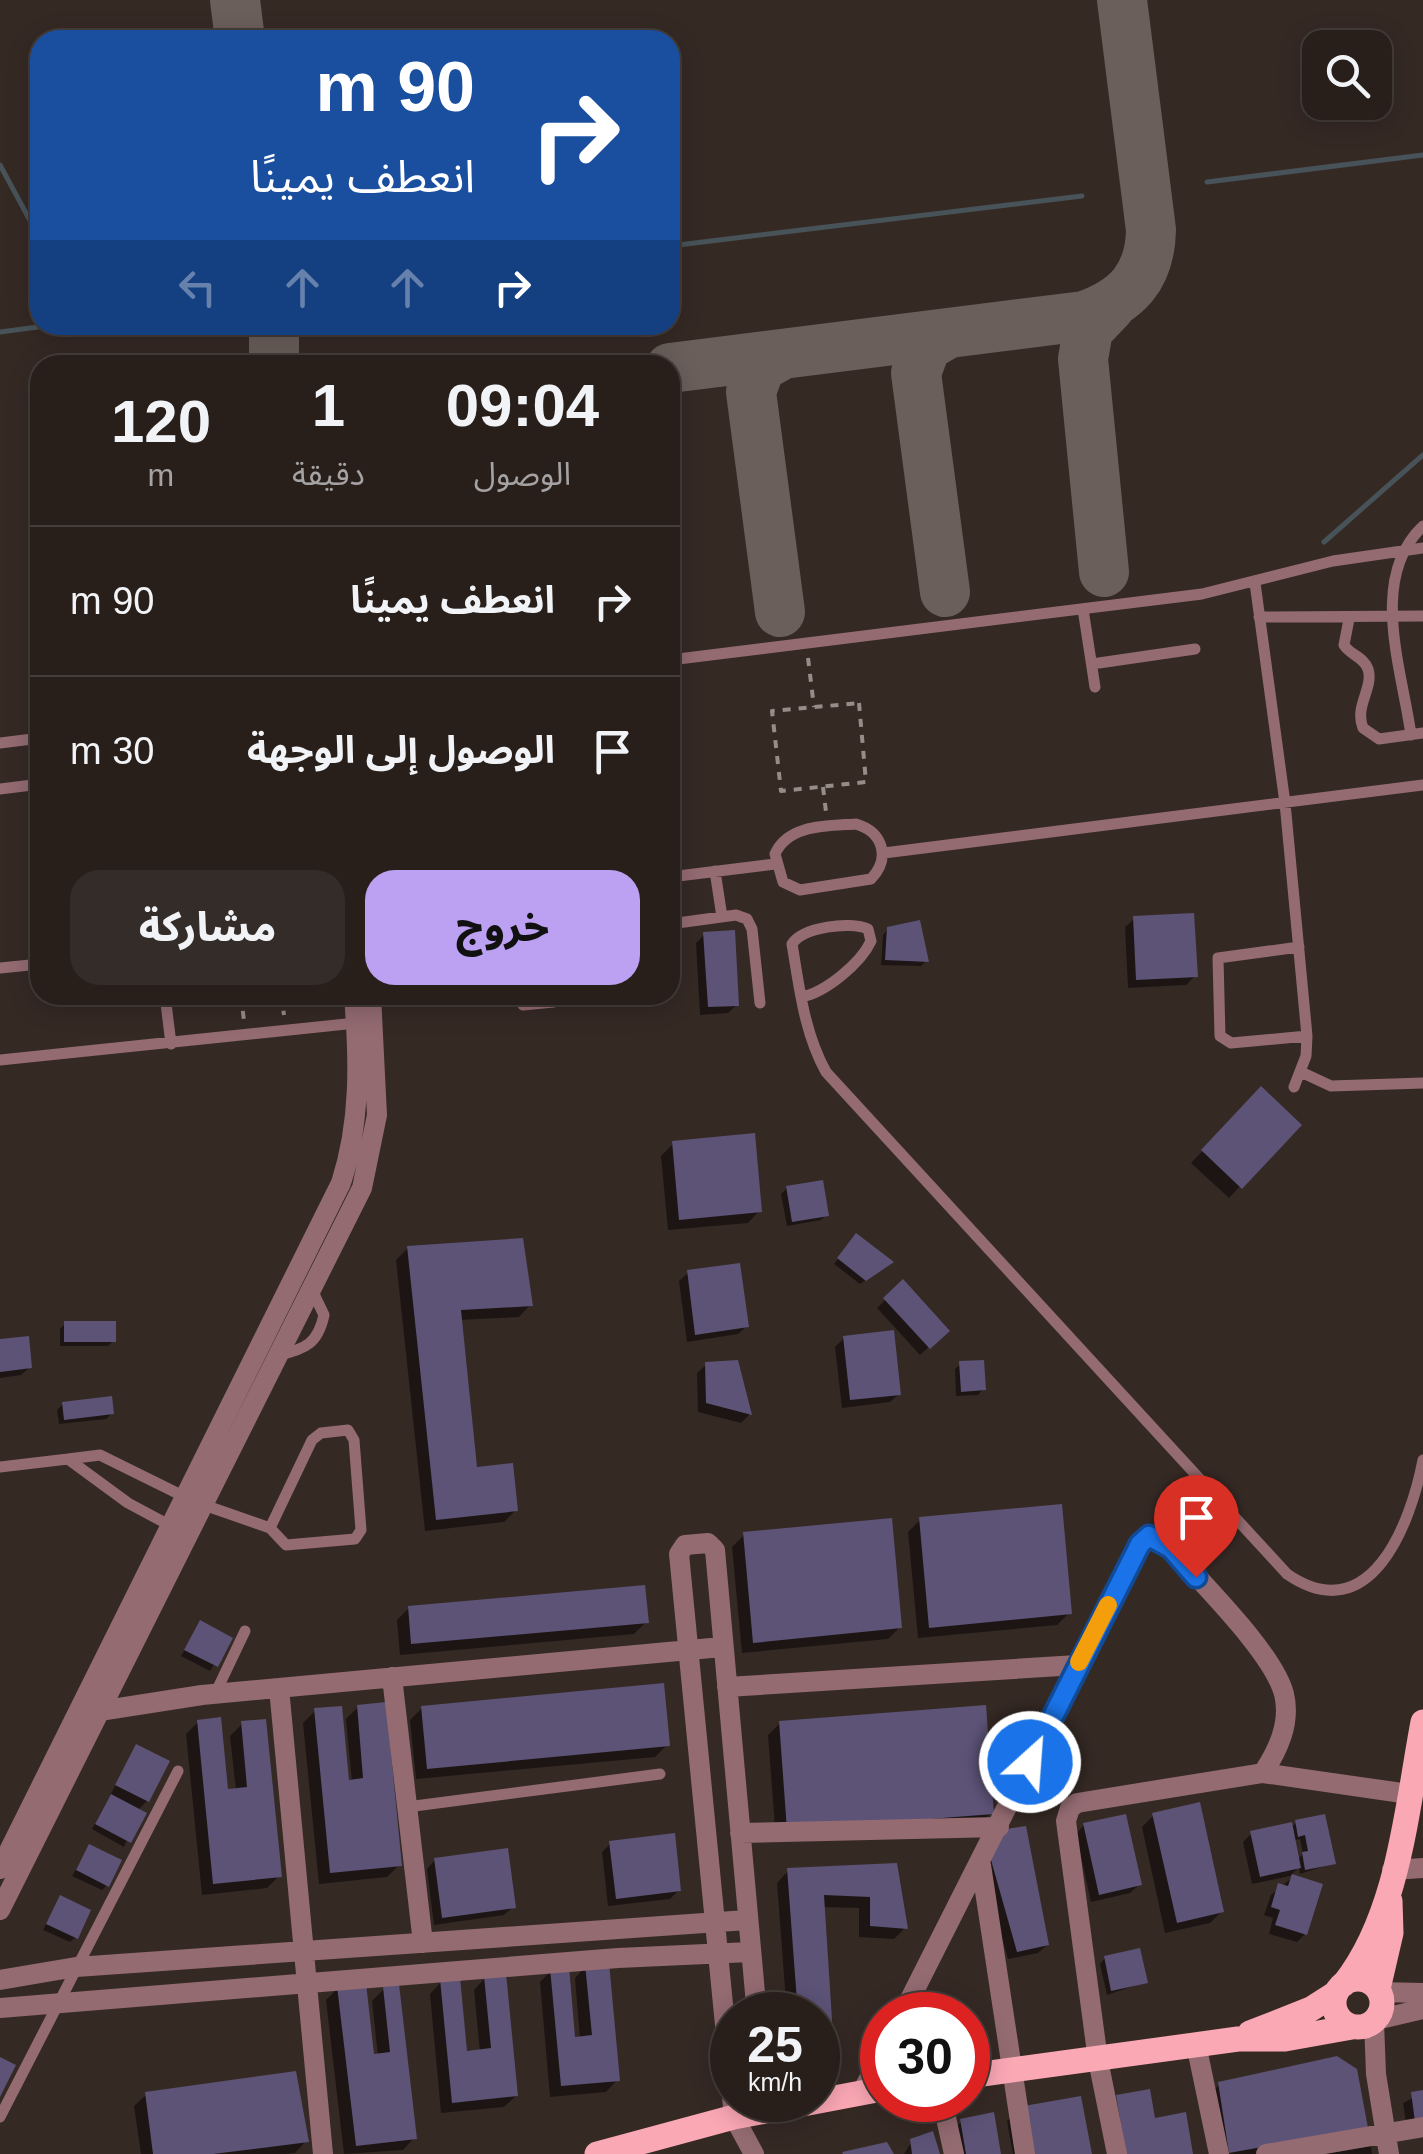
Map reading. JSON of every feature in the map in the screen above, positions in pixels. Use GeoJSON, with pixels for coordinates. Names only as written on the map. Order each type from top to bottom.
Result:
{"type":"FeatureCollection","features":[{"type":"Feature","properties":{"kind":"main road"},"geometry":{"type":"LineString","coordinates":[[1364,2024],[1336,2014],[1340,1988],[1362,1957],[1391,1878],[1423,1722]]}},
{"type":"Feature","properties":{"kind":"main road"},"geometry":{"type":"LineString","coordinates":[[990,2072],[1238,2039],[1285,2039],[1364,2024],[1381,2010],[1379,1991],[1391,1934],[1391,1878]]}},
{"type":"Feature","properties":{"kind":"main road"},"geometry":{"type":"LineString","coordinates":[[1238,2039],[1311,2009],[1340,1988],[1365,1980],[1379,1991]]}},
{"type":"Feature","properties":{"kind":"main road"},"geometry":{"type":"LineString","coordinates":[[598,2154],[719,2122]]}},
{"type":"Feature","properties":{"kind":"street"},"geometry":{"type":"LineString","coordinates":[[0,1910],[90,1711],[195,1501],[341,1183],[356,1118],[355,1005]]}},
{"type":"Feature","properties":{"kind":"street"},"geometry":{"type":"LineString","coordinates":[[195,1501],[279,1356],[357,1199],[374,1140],[378,1078],[372,1005]]}},
{"type":"Feature","properties":{"kind":"street"},"geometry":{"type":"LineString","coordinates":[[914,1992],[981,1866],[1077,1665],[1140,1544],[1149,1536],[1159,1538],[1271,1665],[1284,1695],[1280,1745],[1262,1773]]}},
{"type":"Feature","properties":{"kind":"street"},"geometry":{"type":"LineString","coordinates":[[722,1992],[680,1550],[708,1543],[715,1550],[754,1992]]}},
{"type":"Feature","properties":{"kind":"street"},"geometry":{"type":"LineString","coordinates":[[90,1711],[215,1694],[722,1647]]}},
{"type":"Feature","properties":{"kind":"street"},"geometry":{"type":"LineString","coordinates":[[727,1687],[1077,1665]]}},
{"type":"Feature","properties":{"kind":"street"},"geometry":{"type":"LineString","coordinates":[[392,1677],[423,1943]]}},
{"type":"Feature","properties":{"kind":"street"},"geometry":{"type":"LineString","coordinates":[[279,1688],[323,2154]]}},
{"type":"Feature","properties":{"kind":"street"},"geometry":{"type":"LineString","coordinates":[[0,1869],[90,1711]]}},
{"type":"Feature","properties":{"kind":"street"},"geometry":{"type":"LineString","coordinates":[[1117,2154],[1098,2060],[1066,1814],[1077,1803],[1262,1773],[1409,1794]]}},
{"type":"Feature","properties":{"kind":"street"},"geometry":{"type":"LineString","coordinates":[[740,1833],[999,1827]]}},
{"type":"Feature","properties":{"kind":"street"},"geometry":{"type":"LineString","coordinates":[[981,1866],[1025,2154]]}},
{"type":"Feature","properties":{"kind":"street"},"geometry":{"type":"LineString","coordinates":[[1391,1878],[1423,1868]]}},
{"type":"Feature","properties":{"kind":"street"},"geometry":{"type":"LineString","coordinates":[[0,1980],[76,1968],[747,1920]]}},
{"type":"Feature","properties":{"kind":"street"},"geometry":{"type":"LineString","coordinates":[[0,2008],[307,1981],[750,1952]]}},
{"type":"Feature","properties":{"kind":"street"},"geometry":{"type":"LineString","coordinates":[[1379,1991],[1423,1993]]}},
{"type":"Feature","properties":{"kind":"street"},"geometry":{"type":"LineString","coordinates":[[1387,2144],[1364,2024],[1423,2009]]}},
{"type":"Feature","properties":{"kind":"street"},"geometry":{"type":"LineString","coordinates":[[1196,2044],[1218,2154]]}},
{"type":"Feature","properties":{"kind":"street"},"geometry":{"type":"LineString","coordinates":[[736,2122],[753,2151]]}},
{"type":"Feature","properties":{"kind":"street"},"geometry":{"type":"LineString","coordinates":[[753,2151],[761,2122]]}},
{"type":"Feature","properties":{"kind":"street"},"geometry":{"type":"LineString","coordinates":[[947,2122],[954,2154]]}},
{"type":"Feature","properties":{"kind":"street"},"geometry":{"type":"LineString","coordinates":[[1266,2154],[1387,2144],[1423,2127]]}},
{"type":"Feature","properties":{"kind":"lane"},"geometry":{"type":"LineString","coordinates":[[1350,619],[1346,650],[1364,663],[1368,675],[1359,709],[1363,728],[1379,738],[1417,734],[1391,584],[1403,550],[1423,526]]}},
{"type":"Feature","properties":{"kind":"lane"},"geometry":{"type":"LineString","coordinates":[[680,659],[1255,583],[1334,561],[1423,548]]}},
{"type":"Feature","properties":{"kind":"lane"},"geometry":{"type":"LineString","coordinates":[[1255,583],[1285,803],[1307,1036],[1302,1072],[1294,1088]]}},
{"type":"Feature","properties":{"kind":"lane"},"geometry":{"type":"LineString","coordinates":[[1083,608],[1095,686]]}},
{"type":"Feature","properties":{"kind":"lane"},"geometry":{"type":"LineString","coordinates":[[1259,618],[1423,616]]}},
{"type":"Feature","properties":{"kind":"lane"},"geometry":{"type":"LineString","coordinates":[[1092,664],[1195,649]]}},
{"type":"Feature","properties":{"kind":"lane"},"geometry":{"type":"LineString","coordinates":[[0,743],[30,739]]}},
{"type":"Feature","properties":{"kind":"lane"},"geometry":{"type":"LineString","coordinates":[[0,788],[30,785]]}},
{"type":"Feature","properties":{"kind":"lane"},"geometry":{"type":"LineString","coordinates":[[884,853],[1423,786]]}},
{"type":"Feature","properties":{"kind":"lane"},"geometry":{"type":"LineString","coordinates":[[828,827],[866,827],[881,842],[884,853],[878,872],[862,883],[810,890],[791,888],[775,864],[775,854],[786,837],[828,827]]}},
{"type":"Feature","properties":{"kind":"lane"},"geometry":{"type":"LineString","coordinates":[[680,876],[775,864]]}},
{"type":"Feature","properties":{"kind":"lane"},"geometry":{"type":"LineString","coordinates":[[716,872],[722,917]]}},
{"type":"Feature","properties":{"kind":"lane"},"geometry":{"type":"LineString","coordinates":[[680,923],[742,916],[750,923],[760,1004]]}},
{"type":"Feature","properties":{"kind":"lane"},"geometry":{"type":"LineString","coordinates":[[801,997],[820,991],[869,947],[868,930],[856,925],[805,932],[795,938],[792,950],[801,997],[812,1043],[836,1085],[1287,1574],[1309,1586],[1336,1588],[1373,1573],[1407,1523],[1423,1460]]}},
{"type":"Feature","properties":{"kind":"lane"},"geometry":{"type":"LineString","coordinates":[[1298,947],[1218,958],[1220,1036],[1231,1042],[1307,1036]]}},
{"type":"Feature","properties":{"kind":"lane"},"geometry":{"type":"LineString","coordinates":[[0,968],[30,965]]}},
{"type":"Feature","properties":{"kind":"lane"},"geometry":{"type":"LineString","coordinates":[[166,1005],[171,1044]]}},
{"type":"Feature","properties":{"kind":"lane"},"geometry":{"type":"LineString","coordinates":[[0,1060],[356,1023]]}},
{"type":"Feature","properties":{"kind":"lane"},"geometry":{"type":"LineString","coordinates":[[1302,1072],[1331,1086],[1423,1083]]}},
{"type":"Feature","properties":{"kind":"lane"},"geometry":{"type":"LineString","coordinates":[[0,1467],[100,1455],[195,1501],[270,1528],[286,1545],[358,1536],[354,1440],[348,1430],[321,1432],[312,1440],[270,1528]]}},
{"type":"Feature","properties":{"kind":"lane"},"geometry":{"type":"LineString","coordinates":[[68,1459],[128,1503],[180,1530]]}},
{"type":"Feature","properties":{"kind":"lane"},"geometry":{"type":"LineString","coordinates":[[215,1694],[245,1631]]}},
{"type":"Feature","properties":{"kind":"lane"},"geometry":{"type":"LineString","coordinates":[[0,2117],[178,1772]]}},
{"type":"Feature","properties":{"kind":"lane"},"geometry":{"type":"LineString","coordinates":[[407,1807],[660,1774]]}},
{"type":"Feature","properties":{"kind":"path"},"geometry":{"type":"LineString","coordinates":[[806,643],[814,707]]}},
{"type":"Feature","properties":{"kind":"path"},"geometry":{"type":"LineString","coordinates":[[856,702],[861,707],[867,780],[783,791],[778,786],[771,714],[814,707],[856,702]]}},
{"type":"Feature","properties":{"kind":"path"},"geometry":{"type":"LineString","coordinates":[[824,787],[828,827]]}},
{"type":"Feature","properties":{"kind":"path"},"geometry":{"type":"LineString","coordinates":[[242,1005],[246,1036]]}},
{"type":"Feature","properties":{"kind":"path"},"geometry":{"type":"LineString","coordinates":[[283,1005],[286,1031]]}},
{"type":"Feature","properties":{"kind":"building"},"geometry":{"type":"Polygon","coordinates":[[[1194,913],[1198,977],[1136,980],[1133,916],[1194,913]]]}},
{"type":"Feature","properties":{"kind":"building"},"geometry":{"type":"Polygon","coordinates":[[[920,920],[929,962],[885,960],[887,927],[920,920]]]}},
{"type":"Feature","properties":{"kind":"building"},"geometry":{"type":"Polygon","coordinates":[[[735,930],[739,1006],[708,1007],[703,932],[735,930]]]}},
{"type":"Feature","properties":{"kind":"building"},"geometry":{"type":"Polygon","coordinates":[[[1261,1086],[1302,1125],[1242,1189],[1201,1150],[1261,1086]]]}},
{"type":"Feature","properties":{"kind":"building"},"geometry":{"type":"Polygon","coordinates":[[[755,1133],[762,1212],[679,1220],[672,1141],[755,1133]]]}},
{"type":"Feature","properties":{"kind":"building"},"geometry":{"type":"Polygon","coordinates":[[[823,1180],[829,1216],[792,1222],[786,1186],[823,1180]]]}},
{"type":"Feature","properties":{"kind":"building"},"geometry":{"type":"Polygon","coordinates":[[[856,1233],[894,1262],[866,1281],[837,1258],[856,1233]]]}},
{"type":"Feature","properties":{"kind":"building"},"geometry":{"type":"Polygon","coordinates":[[[523,1238],[533,1306],[461,1310],[477,1467],[513,1463],[518,1511],[436,1520],[407,1246],[523,1238]]]}},
{"type":"Feature","properties":{"kind":"building"},"geometry":{"type":"Polygon","coordinates":[[[740,1263],[749,1327],[695,1335],[687,1270],[740,1263]]]}},
{"type":"Feature","properties":{"kind":"building"},"geometry":{"type":"Polygon","coordinates":[[[903,1279],[950,1331],[930,1349],[883,1298],[903,1279]]]}},
{"type":"Feature","properties":{"kind":"building"},"geometry":{"type":"Polygon","coordinates":[[[64,1321],[116,1321],[116,1342],[64,1342],[64,1321]]]}},
{"type":"Feature","properties":{"kind":"building"},"geometry":{"type":"Polygon","coordinates":[[[894,1330],[901,1395],[850,1400],[843,1336],[894,1330]]]}},
{"type":"Feature","properties":{"kind":"building"},"geometry":{"type":"Polygon","coordinates":[[[29,1336],[32,1368],[0,1372],[0,1339],[29,1336]]]}},
{"type":"Feature","properties":{"kind":"building"},"geometry":{"type":"Polygon","coordinates":[[[738,1360],[752,1415],[706,1403],[705,1362],[738,1360]]]}},
{"type":"Feature","properties":{"kind":"building"},"geometry":{"type":"Polygon","coordinates":[[[984,1360],[986,1390],[961,1392],[959,1361],[984,1360]]]}},
{"type":"Feature","properties":{"kind":"building"},"geometry":{"type":"Polygon","coordinates":[[[112,1396],[114,1414],[64,1420],[62,1402],[112,1396]]]}},
{"type":"Feature","properties":{"kind":"building"},"geometry":{"type":"Polygon","coordinates":[[[1062,1504],[1072,1614],[929,1628],[919,1517],[1062,1504]]]}},
{"type":"Feature","properties":{"kind":"building"},"geometry":{"type":"Polygon","coordinates":[[[892,1518],[902,1628],[753,1643],[743,1532],[892,1518]]]}},
{"type":"Feature","properties":{"kind":"building"},"geometry":{"type":"Polygon","coordinates":[[[645,1585],[649,1623],[411,1644],[408,1606],[645,1585]]]}},
{"type":"Feature","properties":{"kind":"building"},"geometry":{"type":"Polygon","coordinates":[[[200,1620],[233,1638],[218,1667],[184,1650],[200,1620]]]}},
{"type":"Feature","properties":{"kind":"building"},"geometry":{"type":"Polygon","coordinates":[[[664,1683],[670,1746],[427,1769],[421,1706],[664,1683]]]}},
{"type":"Feature","properties":{"kind":"building"},"geometry":{"type":"Polygon","coordinates":[[[386,1702],[402,1866],[330,1873],[314,1708],[342,1706],[349,1780],[363,1778],[357,1705],[386,1702]]]}},
{"type":"Feature","properties":{"kind":"building"},"geometry":{"type":"Polygon","coordinates":[[[986,1705],[994,1814],[787,1830],[779,1721],[986,1705]]]}},
{"type":"Feature","properties":{"kind":"building"},"geometry":{"type":"Polygon","coordinates":[[[221,1717],[228,1789],[247,1787],[241,1721],[266,1719],[282,1877],[213,1884],[197,1720],[221,1717]]]}},
{"type":"Feature","properties":{"kind":"building"},"geometry":{"type":"Polygon","coordinates":[[[136,1744],[170,1761],[149,1802],[115,1785],[136,1744]]]}},
{"type":"Feature","properties":{"kind":"building"},"geometry":{"type":"Polygon","coordinates":[[[111,1794],[147,1813],[131,1843],[95,1824],[111,1794]]]}},
{"type":"Feature","properties":{"kind":"building"},"geometry":{"type":"Polygon","coordinates":[[[1200,1802],[1224,1912],[1177,1923],[1152,1813],[1200,1802]]]}},
{"type":"Feature","properties":{"kind":"building"},"geometry":{"type":"Polygon","coordinates":[[[1126,1814],[1142,1885],[1099,1895],[1083,1823],[1126,1814]]]}},
{"type":"Feature","properties":{"kind":"building"},"geometry":{"type":"Polygon","coordinates":[[[1325,1814],[1336,1864],[1305,1870],[1305,1835],[1298,1837],[1295,1820],[1325,1814]]]}},
{"type":"Feature","properties":{"kind":"building"},"geometry":{"type":"Polygon","coordinates":[[[1292,1822],[1301,1868],[1260,1877],[1250,1831],[1292,1822]]]}},
{"type":"Feature","properties":{"kind":"building"},"geometry":{"type":"Polygon","coordinates":[[[1026,1826],[1049,1945],[1017,1952],[991,1860],[999,1830],[1026,1826]]]}},
{"type":"Feature","properties":{"kind":"building"},"geometry":{"type":"Polygon","coordinates":[[[675,1833],[681,1891],[616,1899],[609,1841],[675,1833]]]}},
{"type":"Feature","properties":{"kind":"building"},"geometry":{"type":"Polygon","coordinates":[[[89,1844],[122,1860],[109,1887],[76,1870],[89,1844]]]}},
{"type":"Feature","properties":{"kind":"building"},"geometry":{"type":"Polygon","coordinates":[[[508,1848],[516,1908],[442,1918],[434,1858],[508,1848]]]}},
{"type":"Feature","properties":{"kind":"building"},"geometry":{"type":"Polygon","coordinates":[[[897,1863],[908,1929],[870,1926],[870,1897],[824,1895],[830,1992],[796,1992],[787,1868],[897,1863]]]}},
{"type":"Feature","properties":{"kind":"building"},"geometry":{"type":"Polygon","coordinates":[[[1292,1874],[1323,1884],[1307,1935],[1275,1925],[1280,1910],[1271,1907],[1278,1883],[1288,1886],[1292,1874]]]}},
{"type":"Feature","properties":{"kind":"building"},"geometry":{"type":"Polygon","coordinates":[[[60,1895],[91,1910],[78,1939],[46,1924],[60,1895]]]}},
{"type":"Feature","properties":{"kind":"building"},"geometry":{"type":"Polygon","coordinates":[[[1140,1948],[1148,1983],[1111,1991],[1104,1956],[1140,1948]]]}},
{"type":"Feature","properties":{"kind":"building"},"geometry":{"type":"Polygon","coordinates":[[[609,1962],[620,2081],[561,2086],[550,1968],[569,1966],[575,2037],[592,2035],[585,1964],[609,1962]]]}},
{"type":"Feature","properties":{"kind":"building"},"geometry":{"type":"Polygon","coordinates":[[[506,1973],[518,2096],[452,2103],[440,1979],[460,1977],[467,2051],[491,2048],[484,1976],[506,1973]]]}},
{"type":"Feature","properties":{"kind":"building"},"geometry":{"type":"Polygon","coordinates":[[[366,1983],[374,2054],[390,2052],[383,1987],[399,1984],[417,2139],[356,2146],[337,1986],[366,1983]]]}},
{"type":"Feature","properties":{"kind":"building"},"geometry":{"type":"Polygon","coordinates":[[[1337,2056],[1357,2069],[1368,2128],[1229,2153],[1218,2082],[1337,2056]]]}},
{"type":"Feature","properties":{"kind":"building"},"geometry":{"type":"Polygon","coordinates":[[[0,2057],[16,2065],[0,2097],[0,2057]]]}},
{"type":"Feature","properties":{"kind":"building"},"geometry":{"type":"Polygon","coordinates":[[[296,2071],[309,2142],[213,2154],[153,2154],[145,2092],[296,2071]]]}},
{"type":"Feature","properties":{"kind":"building"},"geometry":{"type":"Polygon","coordinates":[[[1150,2089],[1155,2118],[1186,2112],[1193,2154],[1126,2154],[1116,2095],[1150,2089]]]}},
{"type":"Feature","properties":{"kind":"building"},"geometry":{"type":"Polygon","coordinates":[[[1423,2090],[1423,2121],[1415,2122],[1411,2092],[1423,2090]]]}},
{"type":"Feature","properties":{"kind":"building"},"geometry":{"type":"Polygon","coordinates":[[[1081,2096],[1092,2154],[1026,2154],[1018,2107],[1081,2096]]]}},
{"type":"Feature","properties":{"kind":"building"},"geometry":{"type":"Polygon","coordinates":[[[994,2112],[1001,2154],[966,2154],[961,2122],[990,2122],[990,2113],[994,2112]]]}},
{"type":"Feature","properties":{"kind":"building"},"geometry":{"type":"Polygon","coordinates":[[[933,2131],[940,2154],[912,2154],[910,2139],[933,2131]]]}},
{"type":"Feature","properties":{"kind":"building"},"geometry":{"type":"Polygon","coordinates":[[[887,2142],[894,2154],[842,2152],[887,2142]]]}},
{"type":"Feature","properties":{"kind":"waterway"},"geometry":{"type":"LineString","coordinates":[[1207,182],[1423,155]]}},
{"type":"Feature","properties":{"kind":"waterway"},"geometry":{"type":"LineString","coordinates":[[0,165],[30,220]]}},
{"type":"Feature","properties":{"kind":"waterway"},"geometry":{"type":"LineString","coordinates":[[680,245],[1082,196]]}},
{"type":"Feature","properties":{"kind":"waterway"},"geometry":{"type":"LineString","coordinates":[[0,332],[30,328]]}},
{"type":"Feature","properties":{"kind":"waterway"},"geometry":{"type":"LineString","coordinates":[[1324,542],[1423,455]]}},
{"type":"Feature","properties":{"kind":"taxiway"},"geometry":{"type":"LineString","coordinates":[[235,0],[239,30]]}},
{"type":"Feature","properties":{"kind":"taxiway"},"geometry":{"type":"LineString","coordinates":[[680,367],[1084,316],[1124,295],[1141,274],[1151,230],[1122,0]]}},
{"type":"Feature","properties":{"kind":"taxiway"},"geometry":{"type":"LineString","coordinates":[[1104,572],[1083,359],[1088,330],[1110,307]]}},
{"type":"Feature","properties":{"kind":"taxiway"},"geometry":{"type":"LineString","coordinates":[[945,592],[916,373],[926,346],[947,334]]}},
{"type":"Feature","properties":{"kind":"taxiway"},"geometry":{"type":"LineString","coordinates":[[274,335],[274,355]]}},
{"type":"Feature","properties":{"kind":"taxiway"},"geometry":{"type":"LineString","coordinates":[[780,612],[751,392],[760,367],[783,354]]}},
{"type":"Feature","properties":{"kind":"slow traffic"},"geometry":{"type":"LineString","coordinates":[[1079,1662],[1108,1605]]}},
{"type":"Feature","properties":{"kind":"route"},"geometry":{"type":"LineString","coordinates":[[1030,1762],[1140,1544],[1149,1536],[1159,1538],[1196,1577]]}}]}
